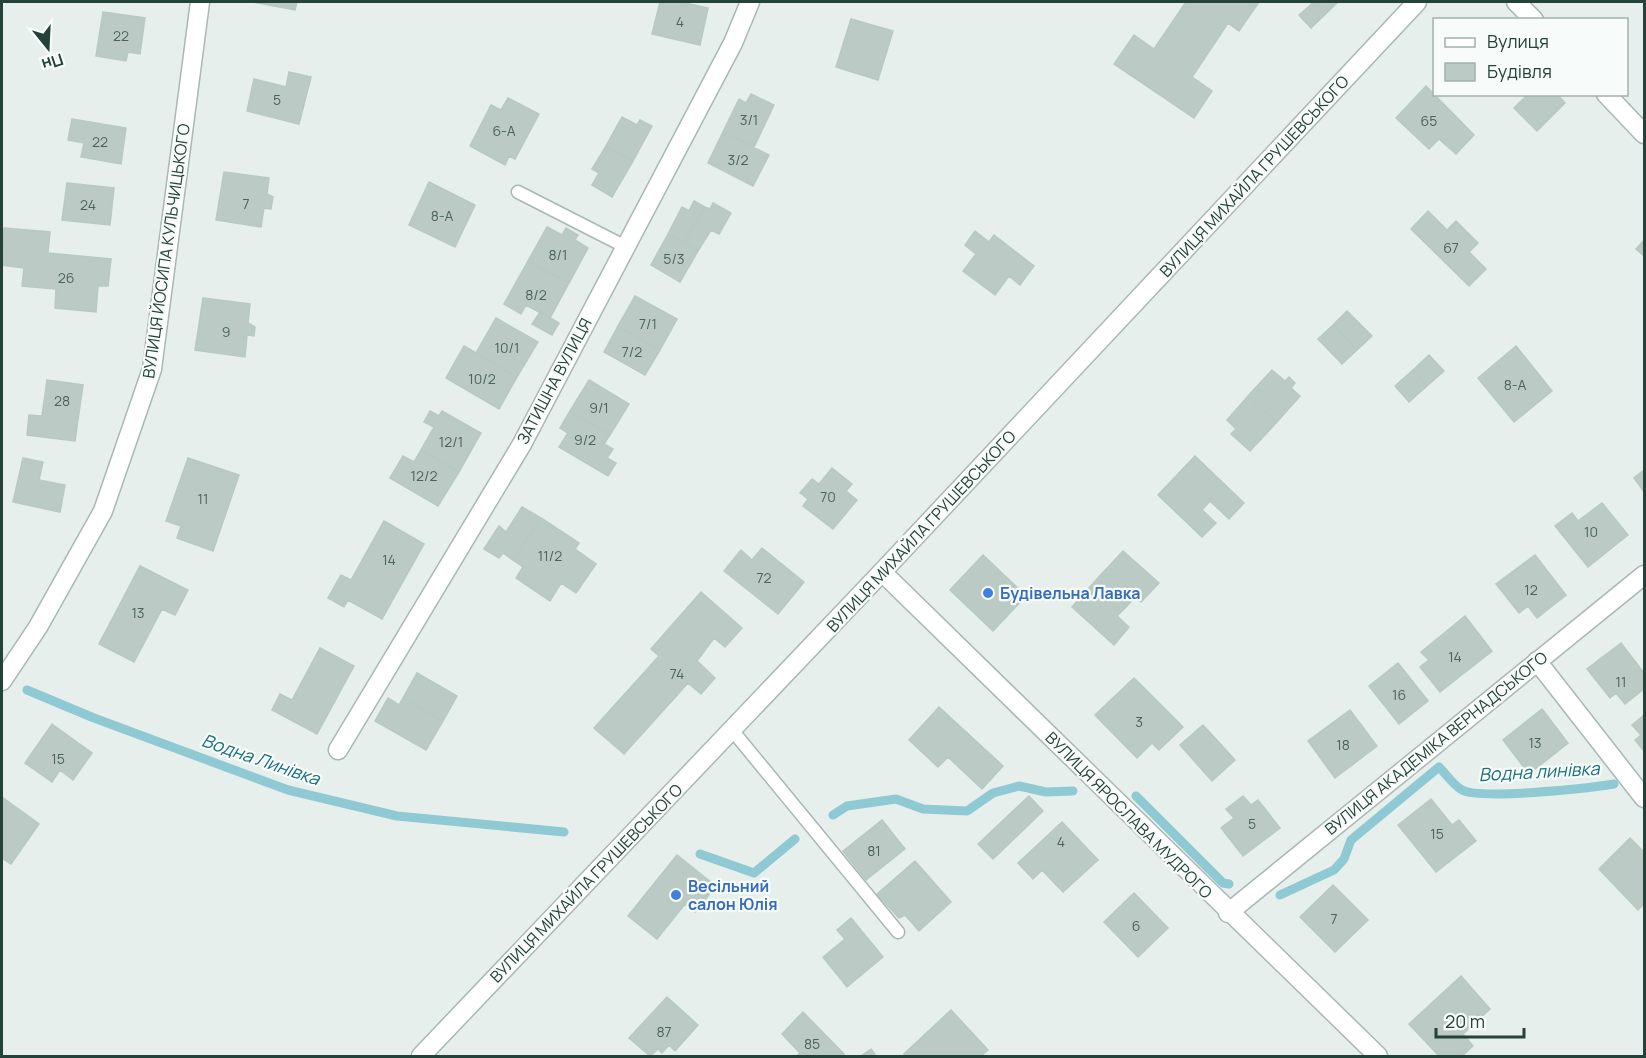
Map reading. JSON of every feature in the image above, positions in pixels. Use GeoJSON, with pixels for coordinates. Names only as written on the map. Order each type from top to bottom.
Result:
{"type":"FeatureCollection","features":[{"type":"Feature","properties":{"kind":"street","name":"ВУЛИЦЯ ЙОСИПА КУЛЬЧИЦЬКОГО"},"geometry":{"type":"LineString","coordinates":[[2,681],[38,627],[103,511],[152,369],[200,2]]}},
{"type":"Feature","properties":{"kind":"street","name":"ЗАТИШНА ВУЛИЦЯ"},"geometry":{"type":"LineString","coordinates":[[338,750],[522,444],[624,246],[733,44],[750,2]]}},
{"type":"Feature","properties":{"kind":"street","name":"ВУЛИЦЯ МИХАЙЛА ГРУШЕВСЬКОГО"},"geometry":{"type":"LineString","coordinates":[[421,1056],[882,572],[1417,2]]}},
{"type":"Feature","properties":{"kind":"street"},"geometry":{"type":"LineString","coordinates":[[1516,2],[1532,18]]}},
{"type":"Feature","properties":{"kind":"street"},"geometry":{"type":"LineString","coordinates":[[1608,96],[1644,134]]}},
{"type":"Feature","properties":{"kind":"street","name":"ВУЛИЦЯ ЯРОСЛАВА МУДРОГО"},"geometry":{"type":"LineString","coordinates":[[882,572],[1228,913],[1378,1056]]}},
{"type":"Feature","properties":{"kind":"street","name":"ВУЛИЦЯ АКАДЕМІКА ВЕРНАДСЬКОГО"},"geometry":{"type":"LineString","coordinates":[[1228,913],[1644,575]]}},
{"type":"Feature","properties":{"kind":"street"},"geometry":{"type":"LineString","coordinates":[[1537,661],[1644,798]]}},
{"type":"Feature","properties":{"kind":"lane"},"geometry":{"type":"LineString","coordinates":[[518,192],[624,246]]}},
{"type":"Feature","properties":{"kind":"lane"},"geometry":{"type":"LineString","coordinates":[[732,730],[898,932]]}},
{"type":"Feature","properties":{"kind":"building"},"geometry":{"type":"Polygon","coordinates":[[[253,2],[297,2],[295,10],[253,2]]]}},
{"type":"Feature","properties":{"kind":"building"},"geometry":{"type":"Polygon","coordinates":[[[660,2],[681,2],[708,8],[700,45],[652,34],[660,2]]]}},
{"type":"Feature","properties":{"kind":"building"},"geometry":{"type":"Polygon","coordinates":[[[1186,2],[1259,2],[1239,31],[1228,23],[1192,77],[1212,91],[1194,118],[1114,64],[1134,35],[1154,49],[1186,2]]]}},
{"type":"Feature","properties":{"kind":"building"},"geometry":{"type":"Polygon","coordinates":[[[1314,2],[1338,2],[1311,28],[1299,15],[1314,2]]]}},
{"type":"Feature","properties":{"kind":"building"},"geometry":{"type":"Polygon","coordinates":[[[103,12],[145,18],[140,54],[128,52],[126,61],[96,56],[103,12]]]}},
{"type":"Feature","properties":{"kind":"building"},"geometry":{"type":"Polygon","coordinates":[[[851,19],[893,31],[878,80],[836,67],[851,19]]]}},
{"type":"Feature","properties":{"kind":"building"},"geometry":{"type":"Polygon","coordinates":[[[289,72],[311,77],[299,124],[247,111],[254,79],[286,87],[289,72]]]}},
{"type":"Feature","properties":{"kind":"building"},"geometry":{"type":"Polygon","coordinates":[[[1426,86],[1433,96],[1436,96],[1474,135],[1456,154],[1439,139],[1429,149],[1396,118],[1426,86]]]}},
{"type":"Feature","properties":{"kind":"building"},"geometry":{"type":"Polygon","coordinates":[[[751,94],[774,105],[754,147],[723,132],[739,99],[746,103],[751,94]]]}},
{"type":"Feature","properties":{"kind":"building"},"geometry":{"type":"Polygon","coordinates":[[[1526,96],[1559,96],[1565,103],[1537,131],[1514,108],[1526,96]]]}},
{"type":"Feature","properties":{"kind":"building"},"geometry":{"type":"Polygon","coordinates":[[[508,98],[539,114],[515,159],[509,156],[505,165],[470,146],[491,105],[501,110],[508,98]]]}},
{"type":"Feature","properties":{"kind":"building"},"geometry":{"type":"Polygon","coordinates":[[[622,117],[637,125],[640,120],[652,126],[633,161],[606,146],[622,117]]]}},
{"type":"Feature","properties":{"kind":"building"},"geometry":{"type":"Polygon","coordinates":[[[72,119],[126,128],[121,164],[81,157],[84,143],[68,140],[72,119]]]}},
{"type":"Feature","properties":{"kind":"building"},"geometry":{"type":"Polygon","coordinates":[[[723,132],[769,155],[753,186],[708,163],[723,132]]]}},
{"type":"Feature","properties":{"kind":"building"},"geometry":{"type":"Polygon","coordinates":[[[606,146],[633,161],[612,197],[592,185],[599,173],[592,169],[606,146]]]}},
{"type":"Feature","properties":{"kind":"building"},"geometry":{"type":"Polygon","coordinates":[[[224,172],[269,178],[267,194],[273,197],[271,209],[264,208],[261,227],[216,220],[224,172]]]}},
{"type":"Feature","properties":{"kind":"building"},"geometry":{"type":"Polygon","coordinates":[[[429,182],[475,205],[455,247],[409,225],[429,182]]]}},
{"type":"Feature","properties":{"kind":"building"},"geometry":{"type":"Polygon","coordinates":[[[67,183],[114,188],[110,225],[62,220],[67,183]]]}},
{"type":"Feature","properties":{"kind":"building"},"geometry":{"type":"Polygon","coordinates":[[[694,201],[705,207],[684,243],[668,234],[682,207],[689,211],[694,201]]]}},
{"type":"Feature","properties":{"kind":"building"},"geometry":{"type":"Polygon","coordinates":[[[713,203],[731,213],[719,234],[711,230],[698,251],[684,243],[705,207],[710,209],[713,203]]]}},
{"type":"Feature","properties":{"kind":"building"},"geometry":{"type":"Polygon","coordinates":[[[1428,211],[1447,230],[1456,221],[1478,243],[1469,252],[1486,269],[1469,286],[1411,229],[1428,211]]]}},
{"type":"Feature","properties":{"kind":"building"},"geometry":{"type":"Polygon","coordinates":[[[547,227],[562,235],[566,228],[578,235],[575,240],[588,248],[569,283],[528,261],[547,227]]]}},
{"type":"Feature","properties":{"kind":"building"},"geometry":{"type":"Polygon","coordinates":[[[4,228],[50,232],[48,253],[111,259],[108,286],[98,286],[96,312],[55,308],[56,289],[22,286],[24,268],[2,265],[4,228]]]}},
{"type":"Feature","properties":{"kind":"building"},"geometry":{"type":"Polygon","coordinates":[[[975,231],[989,242],[994,235],[1034,266],[1020,285],[1009,276],[995,295],[963,271],[976,254],[965,245],[975,231]]]}},
{"type":"Feature","properties":{"kind":"building"},"geometry":{"type":"Polygon","coordinates":[[[668,234],[698,251],[680,282],[651,265],[668,234]]]}},
{"type":"Feature","properties":{"kind":"building"},"geometry":{"type":"Polygon","coordinates":[[[1644,240],[1644,256],[1636,249],[1644,240]]]}},
{"type":"Feature","properties":{"kind":"building"},"geometry":{"type":"Polygon","coordinates":[[[528,261],[569,283],[550,318],[526,305],[521,314],[504,304],[528,261]]]}},
{"type":"Feature","properties":{"kind":"building"},"geometry":{"type":"Polygon","coordinates":[[[635,296],[677,319],[660,350],[618,326],[635,296]]]}},
{"type":"Feature","properties":{"kind":"building"},"geometry":{"type":"Polygon","coordinates":[[[203,298],[250,304],[248,323],[255,327],[254,336],[247,335],[245,357],[195,350],[203,298]]]}},
{"type":"Feature","properties":{"kind":"building"},"geometry":{"type":"Polygon","coordinates":[[[1347,311],[1372,336],[1357,350],[1333,325],[1347,311]]]}},
{"type":"Feature","properties":{"kind":"building"},"geometry":{"type":"Polygon","coordinates":[[[540,312],[559,323],[552,335],[532,324],[540,312]]]}},
{"type":"Feature","properties":{"kind":"building"},"geometry":{"type":"Polygon","coordinates":[[[496,318],[538,342],[517,377],[476,353],[496,318]]]}},
{"type":"Feature","properties":{"kind":"building"},"geometry":{"type":"Polygon","coordinates":[[[1333,325],[1357,350],[1342,364],[1318,339],[1333,325]]]}},
{"type":"Feature","properties":{"kind":"building"},"geometry":{"type":"Polygon","coordinates":[[[618,326],[660,350],[645,375],[604,352],[618,326]]]}},
{"type":"Feature","properties":{"kind":"building"},"geometry":{"type":"Polygon","coordinates":[[[464,346],[517,377],[499,409],[446,378],[464,346]]]}},
{"type":"Feature","properties":{"kind":"building"},"geometry":{"type":"Polygon","coordinates":[[[1516,346],[1552,391],[1514,422],[1478,378],[1516,346]]]}},
{"type":"Feature","properties":{"kind":"building"},"geometry":{"type":"Polygon","coordinates":[[[1429,355],[1444,371],[1427,386],[1413,370],[1429,355]]]}},
{"type":"Feature","properties":{"kind":"building"},"geometry":{"type":"Polygon","coordinates":[[[1272,370],[1285,381],[1289,377],[1295,383],[1291,388],[1300,396],[1277,422],[1248,396],[1272,370]]]}},
{"type":"Feature","properties":{"kind":"building"},"geometry":{"type":"Polygon","coordinates":[[[1413,370],[1427,386],[1409,402],[1395,386],[1413,370]]]}},
{"type":"Feature","properties":{"kind":"building"},"geometry":{"type":"Polygon","coordinates":[[[47,380],[83,385],[75,441],[27,435],[29,415],[42,416],[47,380]]]}},
{"type":"Feature","properties":{"kind":"building"},"geometry":{"type":"Polygon","coordinates":[[[589,380],[629,404],[610,435],[570,411],[589,380]]]}},
{"type":"Feature","properties":{"kind":"building"},"geometry":{"type":"Polygon","coordinates":[[[1248,396],[1277,422],[1250,451],[1231,434],[1236,429],[1227,420],[1248,396]]]}},
{"type":"Feature","properties":{"kind":"building"},"geometry":{"type":"Polygon","coordinates":[[[430,411],[439,416],[442,411],[481,433],[459,472],[421,450],[434,427],[424,422],[430,411]]]}},
{"type":"Feature","properties":{"kind":"building"},"geometry":{"type":"Polygon","coordinates":[[[570,411],[610,435],[604,444],[613,449],[607,458],[616,463],[608,476],[559,447],[568,433],[560,428],[570,411]]]}},
{"type":"Feature","properties":{"kind":"building"},"geometry":{"type":"Polygon","coordinates":[[[421,450],[459,472],[438,506],[390,478],[403,456],[414,462],[421,450]]]}},
{"type":"Feature","properties":{"kind":"building"},"geometry":{"type":"Polygon","coordinates":[[[1195,456],[1244,503],[1229,519],[1210,501],[1202,510],[1216,523],[1202,537],[1158,495],[1195,456]]]}},
{"type":"Feature","properties":{"kind":"building"},"geometry":{"type":"Polygon","coordinates":[[[23,458],[43,462],[39,480],[65,485],[60,512],[13,502],[23,458]]]}},
{"type":"Feature","properties":{"kind":"building"},"geometry":{"type":"Polygon","coordinates":[[[188,458],[239,475],[213,551],[177,538],[181,526],[166,521],[188,458]]]}},
{"type":"Feature","properties":{"kind":"building"},"geometry":{"type":"Polygon","coordinates":[[[832,468],[852,484],[846,491],[857,500],[833,529],[803,506],[808,499],[800,493],[812,479],[819,484],[832,468]]]}},
{"type":"Feature","properties":{"kind":"building"},"geometry":{"type":"Polygon","coordinates":[[[1644,470],[1644,492],[1634,478],[1644,470]]]}},
{"type":"Feature","properties":{"kind":"building"},"geometry":{"type":"Polygon","coordinates":[[[1602,503],[1628,535],[1588,567],[1555,526],[1572,513],[1578,521],[1602,503]]]}},
{"type":"Feature","properties":{"kind":"building"},"geometry":{"type":"Polygon","coordinates":[[[522,507],[541,518],[513,560],[503,553],[499,558],[484,549],[499,526],[506,532],[522,507]]]}},
{"type":"Feature","properties":{"kind":"building"},"geometry":{"type":"Polygon","coordinates":[[[541,518],[579,543],[575,549],[596,564],[576,593],[561,583],[550,601],[516,578],[523,567],[513,560],[541,518]]]}},
{"type":"Feature","properties":{"kind":"building"},"geometry":{"type":"Polygon","coordinates":[[[384,521],[424,544],[382,619],[348,600],[344,607],[328,598],[341,575],[351,580],[384,521]]]}},
{"type":"Feature","properties":{"kind":"building"},"geometry":{"type":"Polygon","coordinates":[[[762,548],[804,582],[778,614],[724,571],[741,550],[752,560],[762,548]]]}},
{"type":"Feature","properties":{"kind":"building"},"geometry":{"type":"Polygon","coordinates":[[[1123,551],[1159,583],[1141,602],[1135,597],[1127,606],[1097,579],[1123,551]]]}},
{"type":"Feature","properties":{"kind":"building","name":"Будівельна Лавка"},"geometry":{"type":"Polygon","coordinates":[[[983,555],[1026,596],[993,631],[950,590],[983,555]]]}},
{"type":"Feature","properties":{"kind":"building"},"geometry":{"type":"Polygon","coordinates":[[[1535,555],[1566,595],[1537,618],[1528,606],[1519,613],[1496,584],[1535,555]]]}},
{"type":"Feature","properties":{"kind":"building"},"geometry":{"type":"Polygon","coordinates":[[[140,566],[188,590],[175,615],[162,609],[134,662],[99,644],[140,566]]]}},
{"type":"Feature","properties":{"kind":"building"},"geometry":{"type":"Polygon","coordinates":[[[1097,579],[1127,606],[1117,616],[1129,627],[1114,645],[1072,607],[1097,579]]]}},
{"type":"Feature","properties":{"kind":"building"},"geometry":{"type":"Polygon","coordinates":[[[701,592],[742,628],[725,647],[714,638],[697,661],[715,678],[701,694],[688,683],[624,754],[594,728],[659,656],[651,649],[701,592]]]}},
{"type":"Feature","properties":{"kind":"building"},"geometry":{"type":"Polygon","coordinates":[[[1465,616],[1492,651],[1440,692],[1420,667],[1429,660],[1421,652],[1465,616]]]}},
{"type":"Feature","properties":{"kind":"building"},"geometry":{"type":"Polygon","coordinates":[[[1621,643],[1644,673],[1644,689],[1625,704],[1616,693],[1610,698],[1587,669],[1621,643]]]}},
{"type":"Feature","properties":{"kind":"building"},"geometry":{"type":"Polygon","coordinates":[[[320,648],[354,666],[317,734],[272,710],[280,694],[292,700],[320,648]]]}},
{"type":"Feature","properties":{"kind":"building"},"geometry":{"type":"Polygon","coordinates":[[[1398,663],[1428,701],[1399,724],[1369,686],[1398,663]]]}},
{"type":"Feature","properties":{"kind":"building"},"geometry":{"type":"Polygon","coordinates":[[[417,673],[457,696],[443,721],[403,698],[417,673]]]}},
{"type":"Feature","properties":{"kind":"building"},"geometry":{"type":"Polygon","coordinates":[[[1134,678],[1183,727],[1159,750],[1152,743],[1137,758],[1095,715],[1134,678]]]}},
{"type":"Feature","properties":{"kind":"building"},"geometry":{"type":"Polygon","coordinates":[[[388,698],[399,705],[403,698],[443,721],[426,750],[375,721],[388,698]]]}},
{"type":"Feature","properties":{"kind":"building"},"geometry":{"type":"Polygon","coordinates":[[[939,707],[1003,766],[982,789],[948,757],[938,767],[909,740],[939,707]]]}},
{"type":"Feature","properties":{"kind":"building"},"geometry":{"type":"Polygon","coordinates":[[[1542,709],[1568,743],[1529,774],[1503,740],[1542,709]]]}},
{"type":"Feature","properties":{"kind":"building"},"geometry":{"type":"Polygon","coordinates":[[[1350,710],[1377,746],[1335,778],[1308,741],[1350,710]]]}},
{"type":"Feature","properties":{"kind":"building"},"geometry":{"type":"Polygon","coordinates":[[[1644,715],[1644,751],[1635,740],[1641,735],[1632,725],[1644,715]]]}},
{"type":"Feature","properties":{"kind":"building"},"geometry":{"type":"Polygon","coordinates":[[[52,724],[92,753],[73,780],[60,770],[52,782],[25,763],[52,724]]]}},
{"type":"Feature","properties":{"kind":"building"},"geometry":{"type":"Polygon","coordinates":[[[1203,725],[1235,760],[1212,781],[1180,745],[1203,725]]]}},
{"type":"Feature","properties":{"kind":"building"},"geometry":{"type":"Polygon","coordinates":[[[1029,796],[1043,811],[993,859],[978,844],[1029,796]]]}},
{"type":"Feature","properties":{"kind":"building"},"geometry":{"type":"Polygon","coordinates":[[[1243,796],[1251,805],[1258,800],[1280,828],[1243,856],[1221,828],[1234,818],[1226,809],[1243,796]]]}},
{"type":"Feature","properties":{"kind":"building"},"geometry":{"type":"Polygon","coordinates":[[[2,797],[39,824],[11,864],[2,858],[2,797]]]}},
{"type":"Feature","properties":{"kind":"building"},"geometry":{"type":"Polygon","coordinates":[[[1431,799],[1452,825],[1459,820],[1476,841],[1436,872],[1398,825],[1431,799]]]}},
{"type":"Feature","properties":{"kind":"building"},"geometry":{"type":"Polygon","coordinates":[[[882,820],[905,849],[866,880],[843,851],[882,820]]]}},
{"type":"Feature","properties":{"kind":"building"},"geometry":{"type":"Polygon","coordinates":[[[1062,822],[1098,860],[1063,892],[1042,870],[1033,879],[1018,863],[1062,822]]]}},
{"type":"Feature","properties":{"kind":"building"},"geometry":{"type":"Polygon","coordinates":[[[1630,838],[1644,852],[1644,904],[1638,910],[1599,869],[1630,838]]]}},
{"type":"Feature","properties":{"kind":"building","name":"Весільний салон Юлія"},"geometry":{"type":"Polygon","coordinates":[[[677,855],[716,886],[695,912],[685,904],[657,939],[628,916],[677,855]]]}},
{"type":"Feature","properties":{"kind":"building"},"geometry":{"type":"Polygon","coordinates":[[[915,861],[951,902],[919,931],[905,915],[899,918],[877,894],[915,861]]]}},
{"type":"Feature","properties":{"kind":"building"},"geometry":{"type":"Polygon","coordinates":[[[1333,885],[1368,920],[1335,952],[1300,917],[1333,885]]]}},
{"type":"Feature","properties":{"kind":"building"},"geometry":{"type":"Polygon","coordinates":[[[1134,893],[1168,928],[1138,957],[1104,922],[1134,893]]]}},
{"type":"Feature","properties":{"kind":"building"},"geometry":{"type":"Polygon","coordinates":[[[851,918],[883,957],[847,987],[823,957],[845,939],[837,930],[851,918]]]}},
{"type":"Feature","properties":{"kind":"building"},"geometry":{"type":"Polygon","coordinates":[[[1461,976],[1490,1009],[1463,1034],[1473,1046],[1462,1056],[1439,1056],[1409,1024],[1461,976]]]}},
{"type":"Feature","properties":{"kind":"building"},"geometry":{"type":"Polygon","coordinates":[[[667,997],[698,1025],[675,1051],[669,1045],[662,1053],[658,1049],[650,1056],[629,1038],[667,997]]]}},
{"type":"Feature","properties":{"kind":"building"},"geometry":{"type":"Polygon","coordinates":[[[951,1010],[988,1050],[981,1056],[907,1056],[904,1054],[951,1010]]]}},
{"type":"Feature","properties":{"kind":"building"},"geometry":{"type":"Polygon","coordinates":[[[803,1012],[844,1054],[842,1056],[797,1056],[800,1053],[782,1034],[803,1012]]]}},
{"type":"Feature","properties":{"kind":"building"},"geometry":{"type":"Polygon","coordinates":[[[871,1049],[876,1056],[861,1056],[871,1049]]]}},
{"type":"Feature","properties":{"kind":"waterway","name":"Водна Линівка"},"geometry":{"type":"LineString","coordinates":[[27,690],[94,718],[288,790],[397,816],[564,832]]}},
{"type":"Feature","properties":{"kind":"waterway","name":"Водна линівка"},"geometry":{"type":"LineString","coordinates":[[1280,895],[1334,870],[1344,859],[1351,840],[1439,767],[1459,788],[1473,793],[1512,794],[1614,784]]}},
{"type":"Feature","properties":{"kind":"waterway"},"geometry":{"type":"LineString","coordinates":[[833,815],[847,806],[896,799],[923,809],[967,811],[993,793],[1019,786],[1046,792],[1073,791]]}},
{"type":"Feature","properties":{"kind":"waterway"},"geometry":{"type":"LineString","coordinates":[[1136,796],[1223,883],[1229,884]]}},
{"type":"Feature","properties":{"kind":"waterway"},"geometry":{"type":"LineString","coordinates":[[700,854],[754,873],[795,839]]}},
{"type":"Feature","properties":{"kind":"place","name":"Будівельна Лавка"},"geometry":{"type":"Point","coordinates":[988,593]}},
{"type":"Feature","properties":{"kind":"place","name":"Весільний салон Юлія"},"geometry":{"type":"Point","coordinates":[676,895]}}]}
